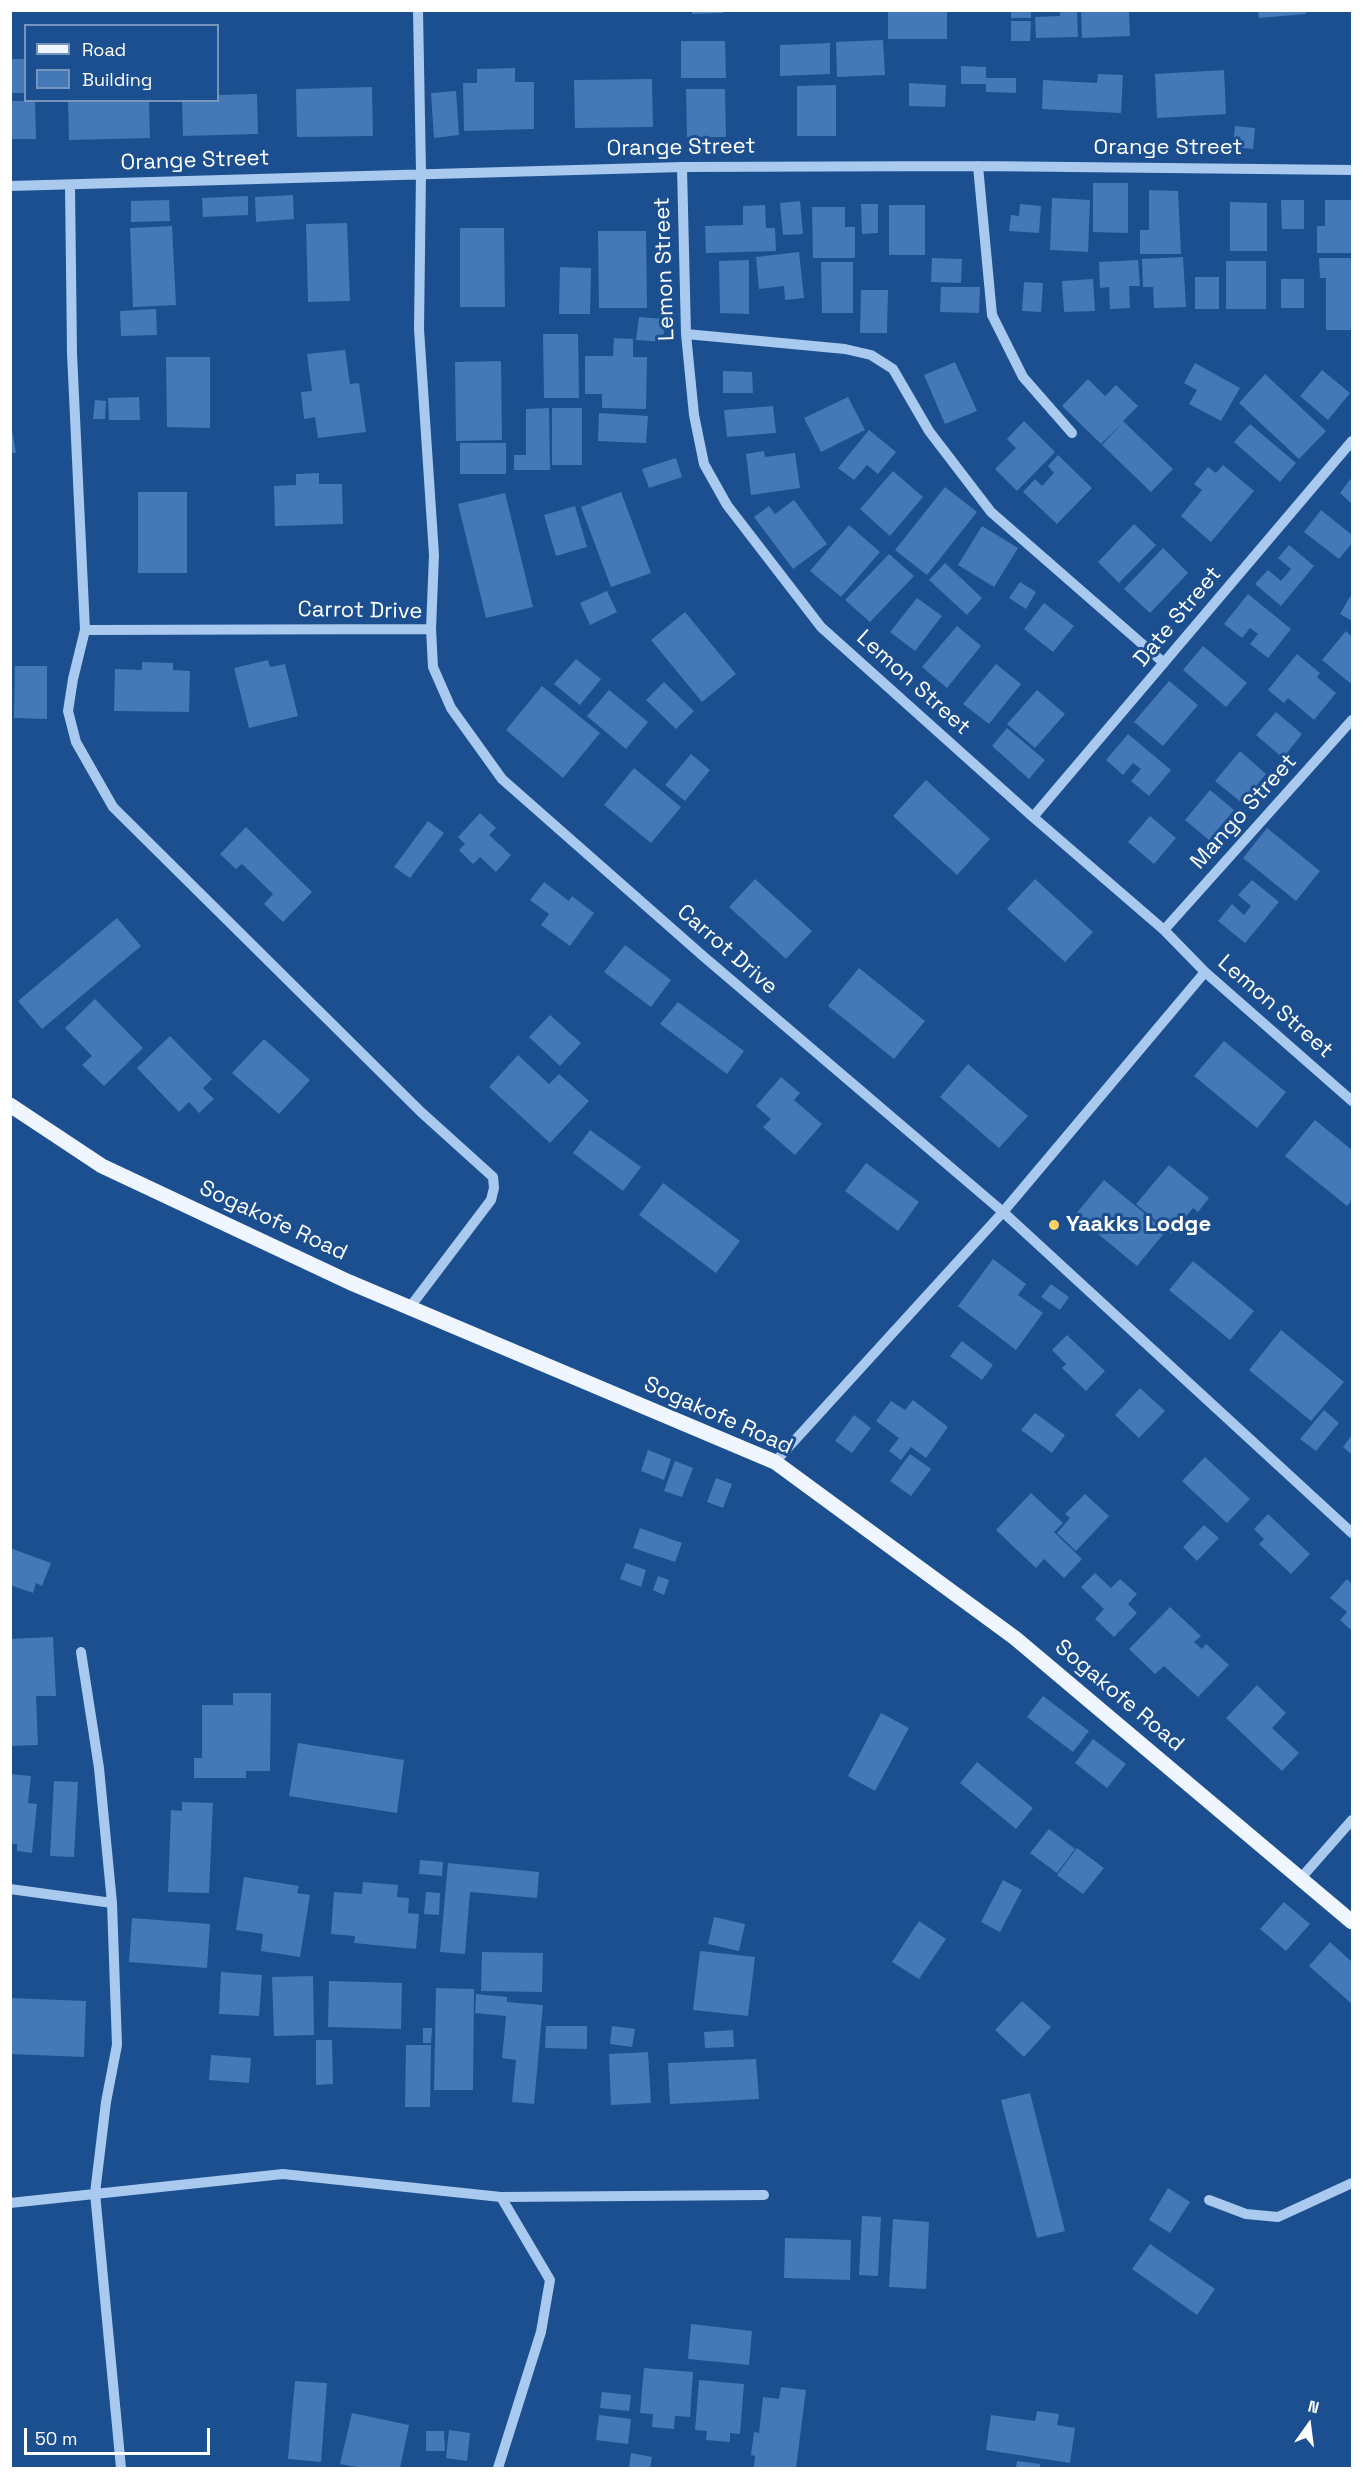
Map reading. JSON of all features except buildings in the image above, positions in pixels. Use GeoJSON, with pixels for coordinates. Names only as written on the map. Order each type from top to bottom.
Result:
{"type":"FeatureCollection","features":[{"type":"Feature","properties":{"kind":"main road","name":"Sogakofe Road"},"geometry":{"type":"LineString","coordinates":[[10,1106],[102,1166],[410,1307],[775,1462],[1015,1638],[1353,1922]]}},
{"type":"Feature","properties":{"kind":"street"},"geometry":{"type":"LineString","coordinates":[[418,10],[421,172],[419,329],[434,555],[431,629]]}},
{"type":"Feature","properties":{"kind":"street"},"geometry":{"type":"LineString","coordinates":[[978,166],[992,315],[1023,377],[1072,433]]}},
{"type":"Feature","properties":{"kind":"street","name":"Orange Street"},"geometry":{"type":"LineString","coordinates":[[10,186],[421,172],[682,167],[978,166],[1353,170]]}},
{"type":"Feature","properties":{"kind":"street","name":"Lemon Street"},"geometry":{"type":"LineString","coordinates":[[682,167],[686,334],[694,416],[704,464],[727,505],[821,627],[1033,818],[1164,930],[1205,972],[1353,1101]]}},
{"type":"Feature","properties":{"kind":"street"},"geometry":{"type":"LineString","coordinates":[[70,184],[72,353],[85,630],[68,711],[76,742],[113,807],[421,1112],[493,1177],[494,1188],[491,1200],[410,1307]]}},
{"type":"Feature","properties":{"kind":"street"},"geometry":{"type":"LineString","coordinates":[[686,334],[845,348],[871,355],[893,369],[929,430],[991,512],[1164,663]]}},
{"type":"Feature","properties":{"kind":"street","name":"Date Street"},"geometry":{"type":"LineString","coordinates":[[1033,818],[1353,441]]}},
{"type":"Feature","properties":{"kind":"street","name":"Carrot Drive"},"geometry":{"type":"LineString","coordinates":[[85,630],[431,629],[433,667],[451,708],[502,779],[703,956],[1003,1212],[1353,1533]]}},
{"type":"Feature","properties":{"kind":"street","name":"Mango Street"},"geometry":{"type":"LineString","coordinates":[[1164,930],[1353,720]]}},
{"type":"Feature","properties":{"kind":"street"},"geometry":{"type":"LineString","coordinates":[[775,1462],[1003,1212],[1205,972]]}},
{"type":"Feature","properties":{"kind":"street"},"geometry":{"type":"LineString","coordinates":[[81,1652],[99,1768],[112,1903],[117,2045],[106,2102],[95,2193],[121,2469]]}},
{"type":"Feature","properties":{"kind":"street"},"geometry":{"type":"LineString","coordinates":[[1301,1878],[1353,1820]]}},
{"type":"Feature","properties":{"kind":"street"},"geometry":{"type":"LineString","coordinates":[[10,1889],[112,1903]]}},
{"type":"Feature","properties":{"kind":"street"},"geometry":{"type":"LineString","coordinates":[[10,2203],[283,2174],[501,2197],[765,2195]]}},
{"type":"Feature","properties":{"kind":"street"},"geometry":{"type":"LineString","coordinates":[[1209,2199],[1246,2214],[1278,2217],[1353,2182]]}},
{"type":"Feature","properties":{"kind":"street"},"geometry":{"type":"LineString","coordinates":[[498,2469],[541,2332],[550,2280],[501,2197]]}},
{"type":"Feature","properties":{"kind":"place","name":"Yaakks Lodge"},"geometry":{"type":"Point","coordinates":[1054,1225]}}]}
